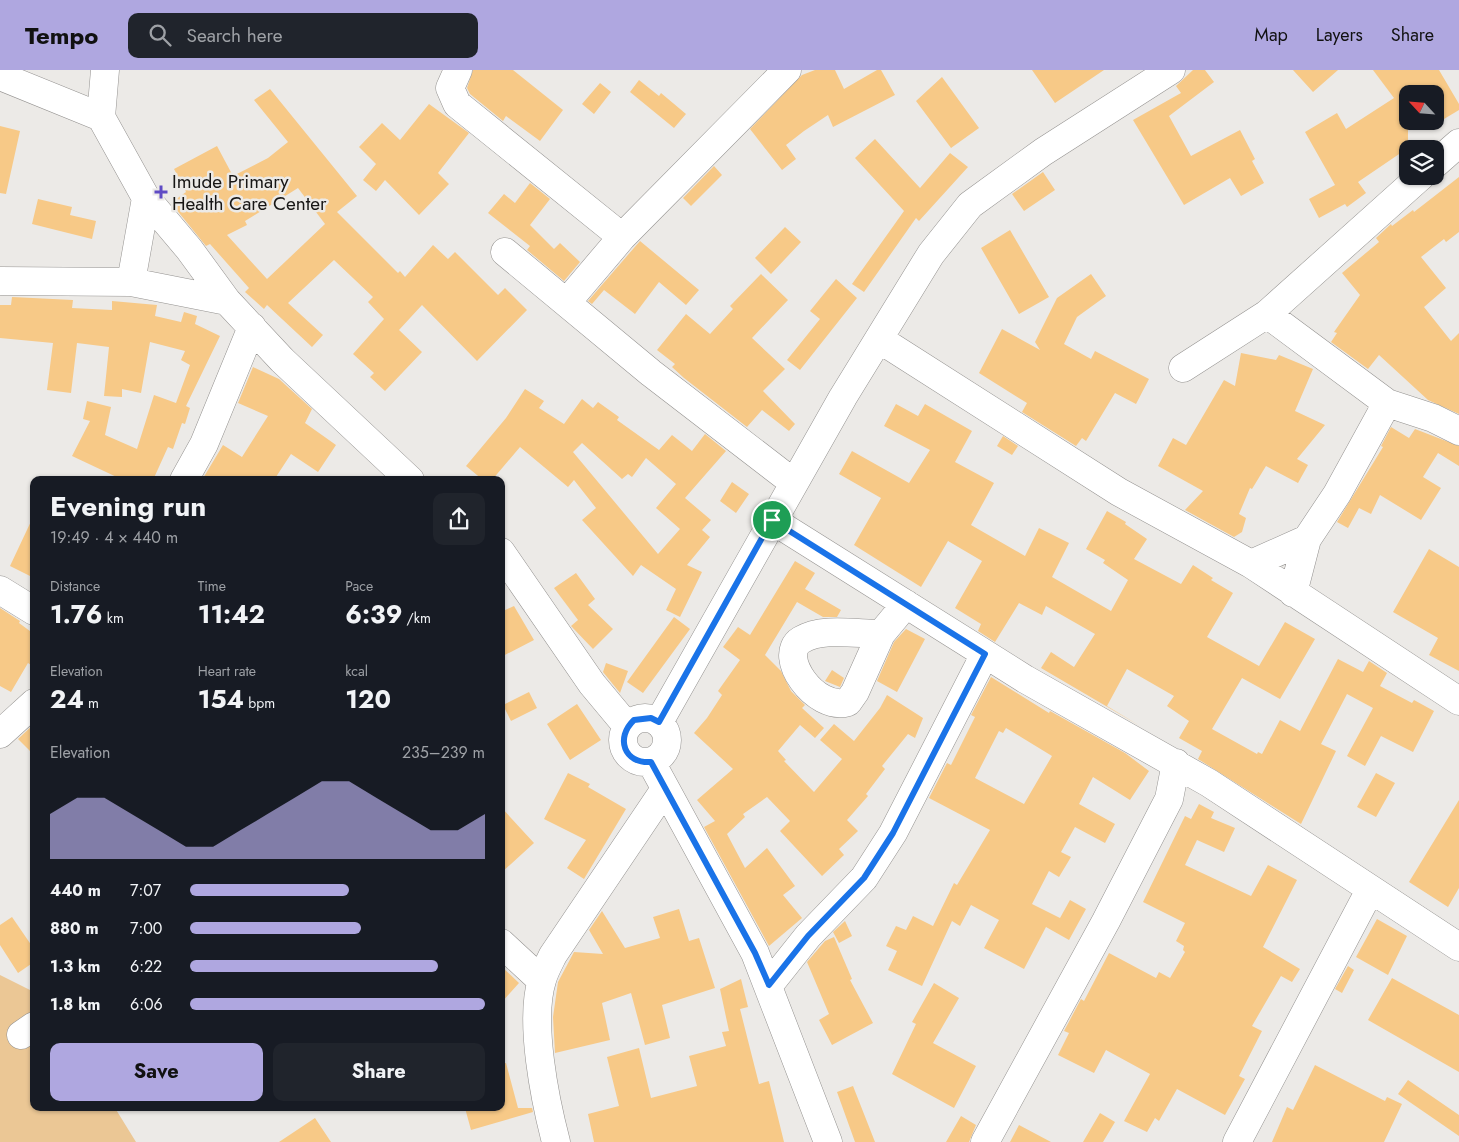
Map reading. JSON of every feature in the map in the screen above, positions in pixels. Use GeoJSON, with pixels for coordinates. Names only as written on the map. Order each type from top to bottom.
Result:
{"type":"FeatureCollection","features":[{"type":"Feature","properties":{"kind":"street"},"geometry":{"type":"LineString","coordinates":[[105,70],[101,117],[146,198],[189,249],[227,301],[282,360],[406,476]]}},
{"type":"Feature","properties":{"kind":"street"},"geometry":{"type":"LineString","coordinates":[[566,302],[622,237],[787,70]]}},
{"type":"Feature","properties":{"kind":"street"},"geometry":{"type":"LineString","coordinates":[[659,722],[772,520],[931,254],[970,205],[1043,152],[1171,70]]}},
{"type":"Feature","properties":{"kind":"street"},"geometry":{"type":"LineString","coordinates":[[0,76],[101,117]]}},
{"type":"Feature","properties":{"kind":"street"},"geometry":{"type":"LineString","coordinates":[[448,76],[458,104],[472,117],[622,237]]}},
{"type":"Feature","properties":{"kind":"street"},"geometry":{"type":"LineString","coordinates":[[1444,156],[1459,143]]}},
{"type":"Feature","properties":{"kind":"street"},"geometry":{"type":"LineString","coordinates":[[1184,368],[1267,314],[1411,185]]}},
{"type":"Feature","properties":{"kind":"street"},"geometry":{"type":"LineString","coordinates":[[131,282],[146,198]]}},
{"type":"Feature","properties":{"kind":"street"},"geometry":{"type":"LineString","coordinates":[[505,252],[651,373],[794,483]]}},
{"type":"Feature","properties":{"kind":"street"},"geometry":{"type":"LineString","coordinates":[[0,281],[131,282],[227,301]]}},
{"type":"Feature","properties":{"kind":"street"},"geometry":{"type":"LineString","coordinates":[[1267,314],[1387,403],[1433,418],[1459,431]]}},
{"type":"Feature","properties":{"kind":"street"},"geometry":{"type":"LineString","coordinates":[[186,476],[204,444],[252,327]]}},
{"type":"Feature","properties":{"kind":"street"},"geometry":{"type":"LineString","coordinates":[[879,339],[1119,492],[1250,564],[1459,701]]}},
{"type":"Feature","properties":{"kind":"street"},"geometry":{"type":"LineString","coordinates":[[1293,593],[1306,539],[1336,494],[1387,403]]}},
{"type":"Feature","properties":{"kind":"street"},"geometry":{"type":"LineString","coordinates":[[772,520],[1025,679],[1209,783],[1459,947]]}},
{"type":"Feature","properties":{"kind":"street"},"geometry":{"type":"LineString","coordinates":[[1250,564],[1306,539]]}},
{"type":"Feature","properties":{"kind":"street"},"geometry":{"type":"LineString","coordinates":[[505,558],[592,684],[627,726]]}},
{"type":"Feature","properties":{"kind":"street"},"geometry":{"type":"LineString","coordinates":[[0,590],[30,609]]}},
{"type":"Feature","properties":{"kind":"street"},"geometry":{"type":"LineString","coordinates":[[881,634],[906,604]]}},
{"type":"Feature","properties":{"kind":"street"},"geometry":{"type":"LineString","coordinates":[[769,985],[808,936],[864,878],[893,833],[985,654]]}},
{"type":"Feature","properties":{"kind":"street"},"geometry":{"type":"LineString","coordinates":[[0,734],[30,707]]}},
{"type":"Feature","properties":{"kind":"street"},"geometry":{"type":"LineString","coordinates":[[642,718],[651,718],[659,722],[666,730],[667,744],[660,757],[651,762],[642,762],[626,753],[623,744],[623,734],[627,726],[634,720],[642,718]]}},
{"type":"Feature","properties":{"kind":"street"},"geometry":{"type":"LineString","coordinates":[[651,762],[755,953],[769,985],[828,1142]]}},
{"type":"Feature","properties":{"kind":"street"},"geometry":{"type":"LineString","coordinates":[[985,1142],[1106,921],[1169,799],[1176,763]]}},
{"type":"Feature","properties":{"kind":"street"},"geometry":{"type":"LineString","coordinates":[[1169,799],[1209,783]]}},
{"type":"Feature","properties":{"kind":"street"},"geometry":{"type":"LineString","coordinates":[[556,1142],[539,1052],[536,1013],[541,980],[553,955],[665,788]]}},
{"type":"Feature","properties":{"kind":"street"},"geometry":{"type":"LineString","coordinates":[[1237,1142],[1370,890]]}},
{"type":"Feature","properties":{"kind":"street"},"geometry":{"type":"LineString","coordinates":[[505,947],[541,980]]}},
{"type":"Feature","properties":{"kind":"shaded area"},"geometry":{"type":"Polygon","coordinates":[[[0,975],[30,990],[30,1111],[117,1111],[136,1142],[0,1142],[0,975]]]}},
{"type":"Feature","properties":{"kind":"building"},"geometry":{"type":"Polygon","coordinates":[[[473,70],[513,70],[563,110],[540,141],[506,116],[503,121],[470,94],[467,88],[473,70]]]}},
{"type":"Feature","properties":{"kind":"building"},"geometry":{"type":"Polygon","coordinates":[[[815,70],[835,70],[844,89],[877,70],[881,70],[895,95],[833,127],[828,115],[786,145],[796,159],[782,170],[750,129],[802,75],[815,70]]]}},
{"type":"Feature","properties":{"kind":"building"},"geometry":{"type":"Polygon","coordinates":[[[1032,70],[1104,70],[1055,103],[1032,70]]]}},
{"type":"Feature","properties":{"kind":"building"},"geometry":{"type":"Polygon","coordinates":[[[1193,70],[1205,70],[1214,82],[1169,116],[1191,156],[1240,130],[1255,159],[1252,161],[1264,183],[1241,196],[1230,178],[1184,205],[1133,120],[1181,93],[1176,86],[1193,70]]]}},
{"type":"Feature","properties":{"kind":"building"},"geometry":{"type":"Polygon","coordinates":[[[1293,70],[1338,70],[1313,92],[1293,70]]]}},
{"type":"Feature","properties":{"kind":"building"},"geometry":{"type":"Polygon","coordinates":[[[1373,70],[1439,70],[1459,104],[1459,110],[1444,119],[1444,85],[1399,85],[1399,130],[1408,130],[1408,140],[1399,140],[1399,154],[1358,182],[1366,193],[1347,207],[1345,204],[1319,218],[1309,199],[1335,185],[1305,132],[1337,113],[1346,129],[1394,98],[1373,70]]]}},
{"type":"Feature","properties":{"kind":"building"},"geometry":{"type":"Polygon","coordinates":[[[942,77],[979,128],[951,148],[916,101],[942,77]]]}},
{"type":"Feature","properties":{"kind":"building"},"geometry":{"type":"Polygon","coordinates":[[[639,80],[659,96],[661,93],[686,114],[674,128],[630,92],[639,80]]]}},
{"type":"Feature","properties":{"kind":"building"},"geometry":{"type":"Polygon","coordinates":[[[600,83],[611,92],[594,114],[582,104],[600,83]]]}},
{"type":"Feature","properties":{"kind":"building"},"geometry":{"type":"Polygon","coordinates":[[[270,89],[357,196],[337,212],[398,273],[400,271],[405,277],[433,245],[448,259],[455,252],[498,295],[505,288],[527,310],[477,361],[422,305],[399,330],[422,352],[385,391],[370,377],[374,373],[353,354],[384,319],[368,302],[373,297],[334,260],[288,303],[323,335],[312,347],[267,305],[264,309],[245,292],[249,288],[210,244],[206,246],[171,203],[186,192],[174,169],[217,146],[233,176],[268,158],[288,142],[254,100],[270,89]],[[298,188],[245,221],[247,225],[227,235],[267,279],[325,224],[298,188]]]}},
{"type":"Feature","properties":{"kind":"building"},"geometry":{"type":"Polygon","coordinates":[[[429,104],[469,133],[438,173],[449,184],[419,215],[385,180],[376,191],[363,180],[376,164],[359,147],[382,123],[400,140],[429,104]]]}},
{"type":"Feature","properties":{"kind":"building"},"geometry":{"type":"Polygon","coordinates":[[[0,126],[20,131],[6,194],[0,193],[0,126]]]}},
{"type":"Feature","properties":{"kind":"building"},"geometry":{"type":"Polygon","coordinates":[[[875,139],[920,188],[950,153],[968,167],[919,221],[916,218],[864,292],[852,284],[904,211],[855,158],[875,139]]]}},
{"type":"Feature","properties":{"kind":"building"},"geometry":{"type":"Polygon","coordinates":[[[714,166],[722,175],[691,206],[683,198],[714,166]]]}},
{"type":"Feature","properties":{"kind":"building"},"geometry":{"type":"Polygon","coordinates":[[[1043,172],[1055,190],[1024,211],[1012,194],[1043,172]]]}},
{"type":"Feature","properties":{"kind":"building"},"geometry":{"type":"Polygon","coordinates":[[[1459,177],[1459,232],[1446,242],[1444,239],[1421,257],[1446,288],[1424,307],[1451,341],[1459,333],[1459,414],[1428,400],[1379,355],[1368,369],[1331,342],[1337,333],[1334,332],[1360,295],[1342,273],[1379,242],[1376,238],[1391,224],[1392,226],[1413,210],[1414,212],[1459,177]]]}},
{"type":"Feature","properties":{"kind":"building"},"geometry":{"type":"Polygon","coordinates":[[[530,183],[550,199],[530,225],[554,249],[560,243],[580,262],[564,281],[527,250],[530,246],[488,213],[504,194],[515,203],[530,183]]]}},
{"type":"Feature","properties":{"kind":"building"},"geometry":{"type":"Polygon","coordinates":[[[38,199],[72,207],[70,215],[96,221],[92,239],[32,224],[38,199]]]}},
{"type":"Feature","properties":{"kind":"building"},"geometry":{"type":"Polygon","coordinates":[[[785,227],[801,242],[771,274],[755,258],[785,227]]]}},
{"type":"Feature","properties":{"kind":"building"},"geometry":{"type":"Polygon","coordinates":[[[1010,230],[1049,297],[1019,314],[981,248],[1010,230]]]}},
{"type":"Feature","properties":{"kind":"building"},"geometry":{"type":"Polygon","coordinates":[[[640,241],[699,290],[686,305],[659,282],[635,314],[604,290],[592,304],[588,301],[640,241]]]}},
{"type":"Feature","properties":{"kind":"building"},"geometry":{"type":"Polygon","coordinates":[[[761,274],[788,300],[752,338],[785,369],[763,391],[795,424],[789,431],[762,410],[747,427],[684,378],[672,367],[675,364],[657,350],[686,314],[710,334],[733,309],[730,306],[761,274]]]}},
{"type":"Feature","properties":{"kind":"building"},"geometry":{"type":"Polygon","coordinates":[[[1091,274],[1106,296],[1077,317],[1064,344],[1091,359],[1095,351],[1149,379],[1136,404],[1115,393],[1086,441],[1082,438],[1076,446],[1022,412],[1027,403],[979,373],[1002,329],[1040,350],[1035,342],[1057,298],[1091,274]]]}},
{"type":"Feature","properties":{"kind":"building"},"geometry":{"type":"Polygon","coordinates":[[[836,279],[857,298],[800,370],[787,360],[820,319],[810,311],[836,279]]]}},
{"type":"Feature","properties":{"kind":"building"},"geometry":{"type":"Polygon","coordinates":[[[12,297],[73,300],[72,308],[112,310],[112,301],[157,305],[155,316],[181,322],[184,312],[197,316],[195,324],[220,336],[186,406],[190,408],[185,424],[182,423],[173,449],[168,447],[155,476],[114,476],[72,456],[90,421],[83,419],[87,401],[111,407],[105,435],[137,449],[154,395],[176,403],[190,365],[181,360],[185,351],[150,342],[141,393],[122,389],[122,397],[104,396],[109,347],[77,343],[71,393],[47,390],[53,343],[0,338],[0,305],[11,305],[12,297]]]}},
{"type":"Feature","properties":{"kind":"building"},"geometry":{"type":"Polygon","coordinates":[[[1241,353],[1276,360],[1279,355],[1313,369],[1295,411],[1325,425],[1297,459],[1308,465],[1298,483],[1266,466],[1252,489],[1250,488],[1239,514],[1246,518],[1242,532],[1234,537],[1185,510],[1203,491],[1158,466],[1173,438],[1186,445],[1224,380],[1235,386],[1241,353]]]}},
{"type":"Feature","properties":{"kind":"building"},"geometry":{"type":"Polygon","coordinates":[[[253,367],[279,379],[312,409],[305,423],[336,445],[318,472],[291,454],[277,476],[204,476],[223,445],[242,457],[268,416],[238,403],[253,367]]]}},
{"type":"Feature","properties":{"kind":"building"},"geometry":{"type":"Polygon","coordinates":[[[525,389],[544,401],[539,408],[564,424],[582,399],[593,408],[598,402],[619,417],[617,420],[659,450],[672,435],[692,451],[705,434],[726,451],[685,498],[711,520],[702,530],[710,537],[687,565],[702,572],[680,617],[666,610],[676,589],[641,565],[633,576],[582,520],[596,508],[574,480],[568,487],[520,447],[495,476],[478,476],[466,466],[506,418],[525,389]],[[582,443],[573,452],[658,554],[680,529],[656,508],[676,484],[646,458],[632,477],[628,474],[622,479],[582,443]]]}},
{"type":"Feature","properties":{"kind":"building"},"geometry":{"type":"Polygon","coordinates":[[[896,404],[918,416],[925,404],[972,431],[955,462],[994,483],[971,525],[1025,556],[1039,528],[1069,543],[1052,577],[1111,611],[1128,580],[1103,563],[1105,560],[1086,549],[1107,511],[1126,522],[1125,524],[1147,539],[1134,559],[1181,584],[1193,565],[1213,578],[1211,580],[1233,593],[1207,637],[1259,666],[1285,622],[1315,639],[1280,699],[1242,678],[1212,729],[1257,754],[1258,752],[1262,754],[1280,720],[1300,731],[1338,659],[1363,672],[1369,661],[1387,673],[1380,686],[1412,703],[1414,700],[1434,711],[1413,752],[1381,736],[1365,766],[1347,756],[1373,708],[1347,694],[1321,744],[1336,751],[1301,824],[1198,759],[1202,751],[1179,738],[1189,721],[1167,706],[1174,696],[1127,669],[1107,706],[1140,726],[1041,668],[1051,652],[1074,667],[1095,634],[1046,606],[1042,615],[1019,603],[995,642],[978,631],[981,624],[955,608],[982,561],[948,541],[921,587],[854,545],[881,498],[839,474],[852,451],[909,483],[930,450],[884,426],[896,404]]]}},
{"type":"Feature","properties":{"kind":"building"},"geometry":{"type":"Polygon","coordinates":[[[1391,427],[1409,438],[1415,429],[1459,446],[1459,466],[1438,453],[1423,477],[1441,488],[1421,520],[1380,495],[1371,514],[1359,508],[1348,528],[1337,522],[1383,447],[1381,446],[1391,427]]]}},
{"type":"Feature","properties":{"kind":"building"},"geometry":{"type":"Polygon","coordinates":[[[1003,436],[1018,446],[1012,455],[997,446],[1003,436]]]}},
{"type":"Feature","properties":{"kind":"building"},"geometry":{"type":"Polygon","coordinates":[[[732,482],[749,494],[736,513],[720,501],[732,482]]]}},
{"type":"Feature","properties":{"kind":"building"},"geometry":{"type":"Polygon","coordinates":[[[30,524],[30,576],[10,566],[30,524]]]}},
{"type":"Feature","properties":{"kind":"building"},"geometry":{"type":"Polygon","coordinates":[[[1429,549],[1459,567],[1459,671],[1429,655],[1438,638],[1393,612],[1429,549]]]}},
{"type":"Feature","properties":{"kind":"building"},"geometry":{"type":"Polygon","coordinates":[[[795,561],[815,573],[805,589],[841,610],[837,617],[823,617],[797,602],[765,655],[781,671],[791,691],[805,705],[802,708],[824,728],[815,738],[800,725],[778,751],[786,760],[784,761],[814,792],[842,759],[820,740],[834,724],[854,741],[880,708],[887,695],[923,718],[915,738],[908,734],[882,766],[885,769],[866,794],[868,796],[847,820],[858,831],[839,849],[844,855],[822,876],[780,831],[790,821],[767,797],[743,814],[745,817],[727,834],[745,868],[767,848],[795,886],[783,895],[802,918],[769,946],[704,827],[715,821],[697,800],[733,769],[694,733],[707,718],[722,695],[718,691],[740,660],[723,647],[738,627],[750,635],[795,561]]]}},
{"type":"Feature","properties":{"kind":"building"},"geometry":{"type":"Polygon","coordinates":[[[576,573],[595,599],[588,605],[613,629],[593,649],[571,626],[578,620],[554,588],[576,573]]]}},
{"type":"Feature","properties":{"kind":"building"},"geometry":{"type":"Polygon","coordinates":[[[514,606],[534,640],[505,655],[505,610],[514,606]]]}},
{"type":"Feature","properties":{"kind":"building"},"geometry":{"type":"Polygon","coordinates":[[[0,608],[20,621],[19,623],[30,631],[30,664],[28,663],[11,692],[0,686],[0,608]]]}},
{"type":"Feature","properties":{"kind":"building"},"geometry":{"type":"Polygon","coordinates":[[[674,617],[690,629],[643,693],[627,682],[674,617]]]}},
{"type":"Feature","properties":{"kind":"building"},"geometry":{"type":"Polygon","coordinates":[[[906,629],[925,639],[897,692],[877,681],[894,642],[906,629]]]}},
{"type":"Feature","properties":{"kind":"building"},"geometry":{"type":"Polygon","coordinates":[[[606,663],[628,671],[620,693],[603,672],[606,663]]]}},
{"type":"Feature","properties":{"kind":"building"},"geometry":{"type":"Polygon","coordinates":[[[832,670],[844,678],[840,687],[825,681],[832,670]]]}},
{"type":"Feature","properties":{"kind":"building"},"geometry":{"type":"Polygon","coordinates":[[[991,677],[1049,713],[1050,711],[1125,753],[1149,771],[1130,800],[1093,777],[1079,804],[1115,824],[1105,843],[1075,827],[1061,852],[1071,857],[1059,877],[1049,871],[1032,904],[1060,918],[1070,900],[1086,909],[1069,940],[1046,927],[1024,969],[984,948],[999,920],[971,905],[960,926],[952,921],[922,986],[888,970],[897,951],[886,946],[896,926],[906,930],[913,916],[933,926],[954,883],[957,885],[990,830],[929,798],[947,763],[951,765],[975,717],[971,715],[991,677]],[[1006,728],[1003,733],[999,731],[975,778],[1024,804],[1052,756],[1006,728]]]}},
{"type":"Feature","properties":{"kind":"building"},"geometry":{"type":"Polygon","coordinates":[[[529,692],[537,708],[511,721],[505,709],[505,704],[529,692]]]}},
{"type":"Feature","properties":{"kind":"building"},"geometry":{"type":"Polygon","coordinates":[[[577,704],[601,740],[570,760],[547,724],[577,704]]]}},
{"type":"Feature","properties":{"kind":"building"},"geometry":{"type":"Polygon","coordinates":[[[30,728],[30,751],[18,739],[30,728]]]}},
{"type":"Feature","properties":{"kind":"building"},"geometry":{"type":"Polygon","coordinates":[[[568,773],[590,784],[588,787],[626,809],[584,879],[567,868],[586,840],[544,819],[568,773]]]}},
{"type":"Feature","properties":{"kind":"building"},"geometry":{"type":"Polygon","coordinates":[[[1376,773],[1395,783],[1376,817],[1357,807],[1376,773]]]}},
{"type":"Feature","properties":{"kind":"building"},"geometry":{"type":"Polygon","coordinates":[[[1459,800],[1459,888],[1448,907],[1409,882],[1459,800]]]}},
{"type":"Feature","properties":{"kind":"building"},"geometry":{"type":"Polygon","coordinates":[[[1199,804],[1214,812],[1211,818],[1235,828],[1224,852],[1197,840],[1185,865],[1251,896],[1268,865],[1297,880],[1263,947],[1300,969],[1292,982],[1281,976],[1252,1026],[1262,1031],[1239,1076],[1245,1079],[1225,1115],[1177,1089],[1159,1121],[1155,1118],[1147,1132],[1124,1121],[1150,1074],[1106,1050],[1094,1073],[1058,1055],[1069,1033],[1064,1031],[1081,999],[1084,1001],[1109,953],[1156,978],[1159,972],[1170,978],[1185,952],[1183,950],[1184,946],[1176,941],[1185,923],[1143,902],[1185,816],[1191,819],[1199,804]]]}},
{"type":"Feature","properties":{"kind":"building"},"geometry":{"type":"Polygon","coordinates":[[[505,811],[534,843],[505,869],[505,811]]]}},
{"type":"Feature","properties":{"kind":"building"},"geometry":{"type":"Polygon","coordinates":[[[679,909],[689,941],[699,938],[715,988],[662,1005],[670,1038],[645,1045],[631,993],[602,1003],[610,1040],[555,1053],[553,1017],[558,982],[574,952],[603,954],[589,930],[602,911],[625,948],[660,938],[653,917],[679,909]]]}},
{"type":"Feature","properties":{"kind":"building"},"geometry":{"type":"Polygon","coordinates":[[[12,917],[30,943],[30,965],[18,973],[0,945],[0,925],[12,917]]]}},
{"type":"Feature","properties":{"kind":"building"},"geometry":{"type":"Polygon","coordinates":[[[1377,919],[1407,936],[1388,975],[1356,957],[1377,919]]]}},
{"type":"Feature","properties":{"kind":"building"},"geometry":{"type":"Polygon","coordinates":[[[845,921],[852,936],[839,943],[833,932],[845,921]]]}},
{"type":"Feature","properties":{"kind":"building"},"geometry":{"type":"Polygon","coordinates":[[[834,937],[852,979],[850,980],[873,1023],[832,1045],[819,1020],[829,1014],[807,962],[825,941],[834,937]]]}},
{"type":"Feature","properties":{"kind":"building"},"geometry":{"type":"Polygon","coordinates":[[[1348,966],[1354,970],[1342,993],[1335,989],[1348,966]]]}},
{"type":"Feature","properties":{"kind":"building"},"geometry":{"type":"Polygon","coordinates":[[[505,970],[519,983],[505,999],[505,970]]]}},
{"type":"Feature","properties":{"kind":"building"},"geometry":{"type":"Polygon","coordinates":[[[1392,978],[1459,1015],[1459,1072],[1368,1020],[1392,978]]]}},
{"type":"Feature","properties":{"kind":"building"},"geometry":{"type":"Polygon","coordinates":[[[741,979],[748,1007],[740,1009],[759,1084],[769,1081],[784,1142],[594,1142],[588,1114],[619,1106],[607,1057],[639,1048],[651,1098],[697,1086],[689,1056],[726,1046],[722,1032],[729,1031],[720,989],[741,979]]]}},
{"type":"Feature","properties":{"kind":"building"},"geometry":{"type":"Polygon","coordinates":[[[934,983],[959,998],[933,1043],[976,1066],[954,1108],[892,1074],[916,1024],[912,1022],[934,983]]]}},
{"type":"Feature","properties":{"kind":"building"},"geometry":{"type":"Polygon","coordinates":[[[505,1063],[518,1108],[532,1108],[533,1112],[471,1130],[466,1111],[505,1111],[505,1063]]]}},
{"type":"Feature","properties":{"kind":"building"},"geometry":{"type":"Polygon","coordinates":[[[1315,1065],[1385,1101],[1387,1097],[1402,1104],[1384,1142],[1272,1142],[1287,1107],[1293,1110],[1315,1065]]]}},
{"type":"Feature","properties":{"kind":"building"},"geometry":{"type":"Polygon","coordinates":[[[1408,1080],[1459,1115],[1459,1136],[1398,1094],[1408,1080]]]}},
{"type":"Feature","properties":{"kind":"building"},"geometry":{"type":"Polygon","coordinates":[[[853,1086],[875,1142],[855,1142],[837,1092],[853,1086]]]}},
{"type":"Feature","properties":{"kind":"building"},"geometry":{"type":"Polygon","coordinates":[[[1100,1113],[1115,1122],[1103,1142],[1083,1142],[1100,1113]]]}},
{"type":"Feature","properties":{"kind":"building"},"geometry":{"type":"Polygon","coordinates":[[[961,1116],[976,1125],[969,1142],[946,1142],[961,1116]]]}},
{"type":"Feature","properties":{"kind":"building"},"geometry":{"type":"Polygon","coordinates":[[[315,1118],[331,1142],[279,1142],[315,1118]]]}},
{"type":"Feature","properties":{"kind":"building"},"geometry":{"type":"Polygon","coordinates":[[[1019,1125],[1051,1142],[1010,1142],[1019,1125]]]}},
{"type":"Feature","properties":{"kind":"place","name":"Imude Primary Health Care Center"},"geometry":{"type":"Point","coordinates":[161,192]}},
{"type":"Feature","properties":{"kind":"route"},"geometry":{"type":"LineString","coordinates":[[772,520],[985,654],[893,833],[864,878],[808,936],[769,985],[755,953],[651,762],[633,759],[626,753],[623,744],[623,734],[627,726],[634,720],[651,718],[659,722],[772,520]]}}]}
